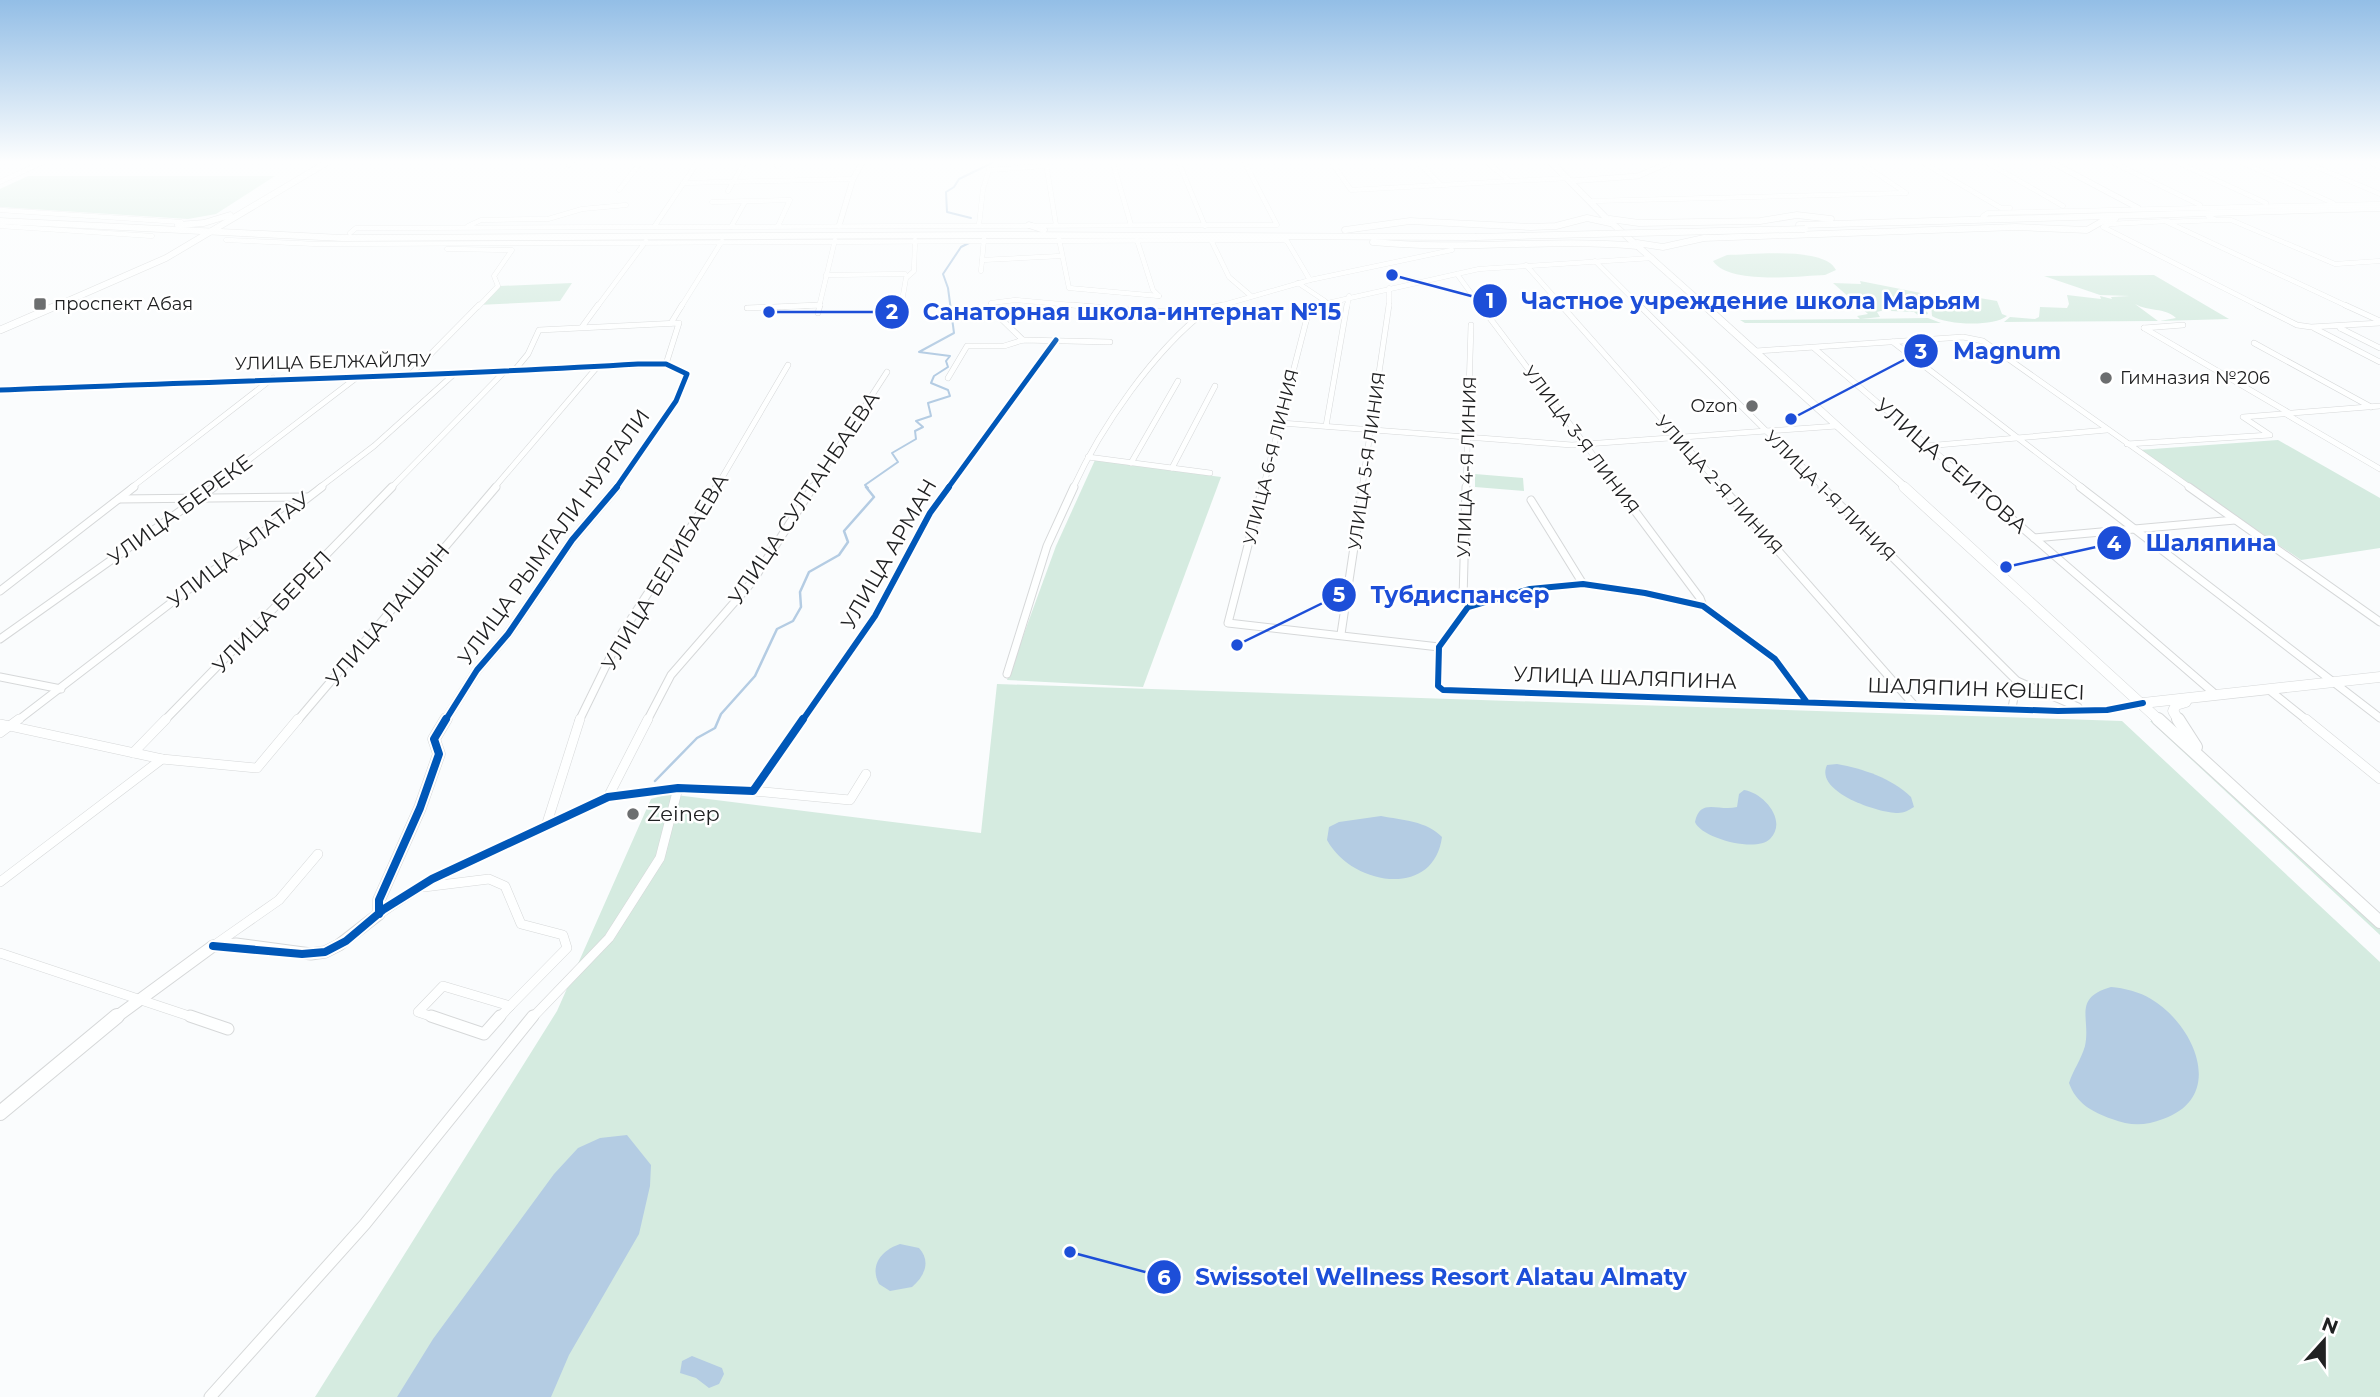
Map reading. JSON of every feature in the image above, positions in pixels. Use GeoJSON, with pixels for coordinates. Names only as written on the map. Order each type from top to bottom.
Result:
{"type":"FeatureCollection","features":[{"type":"Feature","properties":{"kind":"main road"},"geometry":{"type":"LineString","coordinates":[[127,228],[199,233],[218,229],[350,233],[750,233],[1212,238],[1231,233]]}},
{"type":"Feature","properties":{"kind":"main road"},"geometry":{"type":"LineString","coordinates":[[186,228],[271,236]]}},
{"type":"Feature","properties":{"kind":"main road"},"geometry":{"type":"LineString","coordinates":[[185,249],[213,228]]}},
{"type":"Feature","properties":{"kind":"main road"},"geometry":{"type":"LineString","coordinates":[[247,228],[280,232]]}},
{"type":"Feature","properties":{"kind":"main road"},"geometry":{"type":"LineString","coordinates":[[0,330],[218,237],[379,238],[750,233],[836,228]]}},
{"type":"Feature","properties":{"kind":"main road"},"geometry":{"type":"LineString","coordinates":[[859,228],[1231,233],[1343,231],[1428,234]]}},
{"type":"Feature","properties":{"kind":"main road"},"geometry":{"type":"LineString","coordinates":[[1039,228],[1044,230]]}},
{"type":"Feature","properties":{"kind":"main road"},"geometry":{"type":"LineString","coordinates":[[1343,231],[1365,228]]}},
{"type":"Feature","properties":{"kind":"main road"},"geometry":{"type":"LineString","coordinates":[[1416,228],[1428,234]]}},
{"type":"Feature","properties":{"kind":"main road"},"geometry":{"type":"LineString","coordinates":[[1618,228],[2380,922]]}},
{"type":"Feature","properties":{"kind":"main road"},"geometry":{"type":"LineString","coordinates":[[1321,236],[1423,247],[1605,243],[1619,242],[1627,228]]}},
{"type":"Feature","properties":{"kind":"main road"},"geometry":{"type":"LineString","coordinates":[[1250,233],[1321,236],[1746,228]]}},
{"type":"Feature","properties":{"kind":"main road"},"geometry":{"type":"LineString","coordinates":[[1633,241],[1654,247],[1668,247],[1704,237],[1978,228]]}},
{"type":"Feature","properties":{"kind":"main road"},"geometry":{"type":"LineString","coordinates":[[2038,228],[2093,228]]}},
{"type":"Feature","properties":{"kind":"main road"},"geometry":{"type":"LineString","coordinates":[[2074,230],[2079,228]]}},
{"type":"Feature","properties":{"kind":"main road"},"geometry":{"type":"LineString","coordinates":[[158,230],[184,237],[182,242],[172,249]]}},
{"type":"Feature","properties":{"kind":"main road"},"geometry":{"type":"LineString","coordinates":[[0,324],[172,249],[199,233]]}},
{"type":"Feature","properties":{"kind":"main road"},"geometry":{"type":"LineString","coordinates":[[379,238],[385,233]]}},
{"type":"Feature","properties":{"kind":"main road"},"geometry":{"type":"LineString","coordinates":[[1423,247],[1414,242],[1428,234]]}},
{"type":"Feature","properties":{"kind":"main road"},"geometry":{"type":"LineString","coordinates":[[1024,239],[1035,235]]}},
{"type":"Feature","properties":{"kind":"main road"},"geometry":{"type":"LineString","coordinates":[[1605,243],[1639,247]]}},
{"type":"Feature","properties":{"kind":"main road"},"geometry":{"type":"LineString","coordinates":[[1662,266],[1659,257],[1668,247]]}},
{"type":"Feature","properties":{"kind":"main road"},"geometry":{"type":"LineString","coordinates":[[83,289],[96,289]]}},
{"type":"Feature","properties":{"kind":"main road","name":"ШАЛЯПИН КӨШЕСІ"},"geometry":{"type":"LineString","coordinates":[[2143,704],[2380,677]]}},
{"type":"Feature","properties":{"kind":"main road"},"geometry":{"type":"LineString","coordinates":[[2210,766],[2173,711],[2176,705],[2215,694]]}},
{"type":"Feature","properties":{"kind":"street"},"geometry":{"type":"LineString","coordinates":[[37,228],[152,236]]}},
{"type":"Feature","properties":{"kind":"street"},"geometry":{"type":"LineString","coordinates":[[350,233],[356,228]]}},
{"type":"Feature","properties":{"kind":"street"},"geometry":{"type":"LineString","coordinates":[[735,228],[750,233],[835,240],[1137,240],[1212,238],[1265,228]]}},
{"type":"Feature","properties":{"kind":"street"},"geometry":{"type":"LineString","coordinates":[[226,240],[317,244],[722,241],[769,228]]}},
{"type":"Feature","properties":{"kind":"street"},"geometry":{"type":"LineString","coordinates":[[1219,228],[1283,240],[1288,243],[1310,280]]}},
{"type":"Feature","properties":{"kind":"street"},"geometry":{"type":"LineString","coordinates":[[2105,228],[2285,319],[2311,327],[2380,362]]}},
{"type":"Feature","properties":{"kind":"street"},"geometry":{"type":"LineString","coordinates":[[2183,228],[2380,322]]}},
{"type":"Feature","properties":{"kind":"street"},"geometry":{"type":"LineString","coordinates":[[2252,228],[2335,264],[2380,261]]}},
{"type":"Feature","properties":{"kind":"street"},"geometry":{"type":"LineString","coordinates":[[1212,238],[1229,277],[1250,295]]}},
{"type":"Feature","properties":{"kind":"street"},"geometry":{"type":"LineString","coordinates":[[1059,239],[1060,256],[1069,288],[1159,296]]}},
{"type":"Feature","properties":{"kind":"street"},"geometry":{"type":"LineString","coordinates":[[818,313],[835,240]]}},
{"type":"Feature","properties":{"kind":"street"},"geometry":{"type":"LineString","coordinates":[[899,318],[906,278],[914,271],[915,240]]}},
{"type":"Feature","properties":{"kind":"street"},"geometry":{"type":"LineString","coordinates":[[981,271],[984,240]]}},
{"type":"Feature","properties":{"kind":"street"},"geometry":{"type":"LineString","coordinates":[[1137,240],[1153,290],[1159,296]]}},
{"type":"Feature","properties":{"kind":"street"},"geometry":{"type":"LineString","coordinates":[[582,327],[646,241]]}},
{"type":"Feature","properties":{"kind":"street"},"geometry":{"type":"LineString","coordinates":[[671,323],[722,241]]}},
{"type":"Feature","properties":{"kind":"street"},"geometry":{"type":"LineString","coordinates":[[409,376],[498,286],[494,276],[512,250],[447,249]]}},
{"type":"Feature","properties":{"kind":"street"},"geometry":{"type":"LineString","coordinates":[[1023,340],[991,309],[991,303],[1015,300],[1147,311],[1208,309],[1310,280],[1452,250]]}},
{"type":"Feature","properties":{"kind":"street"},"geometry":{"type":"LineString","coordinates":[[982,260],[1060,256]]}},
{"type":"Feature","properties":{"kind":"street"},"geometry":{"type":"LineString","coordinates":[[1298,283],[1325,301],[1457,274],[1525,265],[1652,258]]}},
{"type":"Feature","properties":{"kind":"street","name":"УЛИЦА 1-Я ЛИНИЯ"},"geometry":{"type":"LineString","coordinates":[[1595,261],[2017,681]]}},
{"type":"Feature","properties":{"kind":"street","name":"УЛИЦА 2-Я ЛИНИЯ"},"geometry":{"type":"LineString","coordinates":[[1525,265],[1914,705]]}},
{"type":"Feature","properties":{"kind":"street"},"geometry":{"type":"LineString","coordinates":[[826,276],[905,274]]}},
{"type":"Feature","properties":{"kind":"street","name":"УЛИЦА 3-Я ЛИНИЯ"},"geometry":{"type":"LineString","coordinates":[[1457,274],[1700,598],[1703,606]]}},
{"type":"Feature","properties":{"kind":"street","name":"УЛИЦА 5-Я ЛИНИЯ"},"geometry":{"type":"LineString","coordinates":[[1341,634],[1372,429],[1391,292],[1389,288]]}},
{"type":"Feature","properties":{"kind":"street"},"geometry":{"type":"LineString","coordinates":[[1147,311],[1159,296]]}},
{"type":"Feature","properties":{"kind":"street"},"geometry":{"type":"LineString","coordinates":[[1326,426],[1349,296]]}},
{"type":"Feature","properties":{"kind":"street","name":"УЛИЦА 6-Я ЛИНИЯ"},"geometry":{"type":"LineString","coordinates":[[1325,301],[1310,306],[1228,623],[1341,634]]}},
{"type":"Feature","properties":{"kind":"street"},"geometry":{"type":"LineString","coordinates":[[747,308],[820,305]]}},
{"type":"Feature","properties":{"kind":"street"},"geometry":{"type":"LineString","coordinates":[[1007,674],[1047,547],[1088,457],[1133,390],[1184,327],[1208,309]]}},
{"type":"Feature","properties":{"kind":"street"},"geometry":{"type":"LineString","coordinates":[[2311,327],[2380,322]]}},
{"type":"Feature","properties":{"kind":"street"},"geometry":{"type":"LineString","coordinates":[[514,371],[528,354],[539,330],[679,324],[666,364]]}},
{"type":"Feature","properties":{"kind":"street","name":"УЛИЦА 4-Я ЛИНИЯ"},"geometry":{"type":"LineString","coordinates":[[1468,607],[1464,599],[1471,325]]}},
{"type":"Feature","properties":{"kind":"street"},"geometry":{"type":"LineString","coordinates":[[2183,326],[2144,328],[2380,469]]}},
{"type":"Feature","properties":{"kind":"street"},"geometry":{"type":"LineString","coordinates":[[2337,326],[2380,348]]}},
{"type":"Feature","properties":{"kind":"street"},"geometry":{"type":"LineString","coordinates":[[1756,351],[1963,337],[1983,341],[2380,622]]}},
{"type":"Feature","properties":{"kind":"street"},"geometry":{"type":"LineString","coordinates":[[948,378],[967,346],[1004,346],[1023,340],[1110,342]]}},
{"type":"Feature","properties":{"kind":"street","name":"УЛИЦА АРМАН"},"geometry":{"type":"LineString","coordinates":[[755,790],[875,616],[908,560],[930,513],[1056,340]]}},
{"type":"Feature","properties":{"kind":"street"},"geometry":{"type":"LineString","coordinates":[[1894,342],[2380,718]]}},
{"type":"Feature","properties":{"kind":"street"},"geometry":{"type":"LineString","coordinates":[[2254,343],[2380,409]]}},
{"type":"Feature","properties":{"kind":"street","name":"УЛИЦА СЕИТОВА"},"geometry":{"type":"LineString","coordinates":[[1814,348],[2215,694]]}},
{"type":"Feature","properties":{"kind":"street","name":"УЛИЦА БЕЛЖАЙЛЯУ"},"geometry":{"type":"LineString","coordinates":[[0,390],[274,378],[453,375],[666,364]]}},
{"type":"Feature","properties":{"kind":"street","name":"УЛИЦА РЫМГАЛИ НУРГАЛИ"},"geometry":{"type":"LineString","coordinates":[[379,914],[379,900],[420,808],[439,754],[434,739],[478,670],[508,635],[572,540],[605,504],[676,401],[687,374],[666,364]]}},
{"type":"Feature","properties":{"kind":"street","name":"УЛИЦА БЕЛИБАЕВА"},"geometry":{"type":"LineString","coordinates":[[546,826],[564,779],[580,719],[622,633],[710,498],[788,365]]}},
{"type":"Feature","properties":{"kind":"street","name":"УЛИЦА ЛАШЫН"},"geometry":{"type":"LineString","coordinates":[[133,753],[162,759],[257,768],[598,366]]}},
{"type":"Feature","properties":{"kind":"street","name":"УЛИЦА БЕРЕЛ"},"geometry":{"type":"LineString","coordinates":[[133,753],[504,372]]}},
{"type":"Feature","properties":{"kind":"street","name":"УЛИЦА СУЛТАНБАЕВА"},"geometry":{"type":"LineString","coordinates":[[608,797],[671,675],[752,582],[887,372]]}},
{"type":"Feature","properties":{"kind":"street","name":"УЛИЦА АЛАТАУ"},"geometry":{"type":"LineString","coordinates":[[0,733],[61,689],[374,446],[453,375]]}},
{"type":"Feature","properties":{"kind":"street","name":"УЛИЦА БЕРЕКЕ"},"geometry":{"type":"LineString","coordinates":[[0,639],[198,499],[356,377]]}},
{"type":"Feature","properties":{"kind":"street"},"geometry":{"type":"LineString","coordinates":[[0,591],[274,378]]}},
{"type":"Feature","properties":{"kind":"street"},"geometry":{"type":"LineString","coordinates":[[1131,463],[1178,381]]}},
{"type":"Feature","properties":{"kind":"street"},"geometry":{"type":"LineString","coordinates":[[1172,468],[1215,386]]}},
{"type":"Feature","properties":{"kind":"street"},"geometry":{"type":"LineString","coordinates":[[2127,444],[2270,435],[2243,417],[2372,407]]}},
{"type":"Feature","properties":{"kind":"street"},"geometry":{"type":"LineString","coordinates":[[1281,423],[1583,444],[1837,426]]}},
{"type":"Feature","properties":{"kind":"street"},"geometry":{"type":"LineString","coordinates":[[1926,446],[2107,430]]}},
{"type":"Feature","properties":{"kind":"street"},"geometry":{"type":"LineString","coordinates":[[1088,457],[1210,473]]}},
{"type":"Feature","properties":{"kind":"street"},"geometry":{"type":"LineString","coordinates":[[119,499],[307,496]]}},
{"type":"Feature","properties":{"kind":"street"},"geometry":{"type":"LineString","coordinates":[[1531,500],[1583,584]]}},
{"type":"Feature","properties":{"kind":"street"},"geometry":{"type":"LineString","coordinates":[[2034,538],[2235,520]]}},
{"type":"Feature","properties":{"kind":"street"},"geometry":{"type":"LineString","coordinates":[[1341,634],[1439,647],[1468,607],[1530,589],[1583,584],[1645,593],[1703,606],[1775,659],[1806,701]]}},
{"type":"Feature","properties":{"kind":"street","name":"УЛИЦА ШАЛЯПИНА"},"geometry":{"type":"LineString","coordinates":[[1439,647],[1438,686],[1443,690],[1806,701]]}},
{"type":"Feature","properties":{"kind":"street"},"geometry":{"type":"LineString","coordinates":[[0,677],[61,689]]}},
{"type":"Feature","properties":{"kind":"street"},"geometry":{"type":"LineString","coordinates":[[2012,708],[2017,681],[2084,710]]}},
{"type":"Feature","properties":{"kind":"street"},"geometry":{"type":"LineString","coordinates":[[2268,689],[2380,779]]}},
{"type":"Feature","properties":{"kind":"street","name":"ШАЛЯПИН КӨШЕСІ"},"geometry":{"type":"LineString","coordinates":[[1806,701],[2084,710],[2130,709],[2143,704]]}},
{"type":"Feature","properties":{"kind":"street"},"geometry":{"type":"LineString","coordinates":[[0,724],[133,753]]}},
{"type":"Feature","properties":{"kind":"street"},"geometry":{"type":"LineString","coordinates":[[0,881],[162,759]]}},
{"type":"Feature","properties":{"kind":"street"},"geometry":{"type":"LineString","coordinates":[[213,946],[236,944],[311,954],[325,952],[339,945],[418,888],[608,797],[678,788],[755,790],[850,800],[866,774]]}},
{"type":"Feature","properties":{"kind":"street"},"geometry":{"type":"LineString","coordinates":[[210,1397],[365,1224],[541,1007],[609,938],[660,858],[678,788]]}},
{"type":"Feature","properties":{"kind":"street"},"geometry":{"type":"LineString","coordinates":[[0,1113],[137,1000],[279,900],[318,854]]}},
{"type":"Feature","properties":{"kind":"street"},"geometry":{"type":"LineString","coordinates":[[418,888],[489,879],[505,886],[521,924],[563,935],[567,948],[484,1034],[418,1012],[443,986],[510,1006]]}},
{"type":"Feature","properties":{"kind":"street"},"geometry":{"type":"LineString","coordinates":[[0,953],[228,1029]]}},
{"type":"Feature","properties":{"kind":"green space"},"geometry":{"type":"Polygon","coordinates":[[[1727,255],[1803,255],[1829,262],[1836,270],[1825,275],[1749,276],[1721,269],[1713,261],[1727,255]]]}},
{"type":"Feature","properties":{"kind":"green space"},"geometry":{"type":"Polygon","coordinates":[[[2154,275],[2229,319],[2160,321],[2176,318],[2166,312],[2135,304],[2158,321],[2004,322],[2010,317],[2035,319],[2039,317],[2040,307],[2067,308],[2067,295],[2101,299],[2100,296],[2112,299],[2111,297],[2130,296],[2100,295],[2044,276],[2154,275]]]}},
{"type":"Feature","properties":{"kind":"green space"},"geometry":{"type":"Polygon","coordinates":[[[1860,281],[1921,293],[1928,314],[1919,316],[1914,312],[1891,311],[1892,308],[1877,312],[1880,317],[1861,319],[1928,318],[1941,323],[1745,323],[1740,320],[1860,319],[1857,316],[1868,314],[1833,283],[1861,284],[1860,281]]]}},
{"type":"Feature","properties":{"kind":"green space"},"geometry":{"type":"Polygon","coordinates":[[[572,283],[560,301],[478,305],[500,286],[572,283]]]}},
{"type":"Feature","properties":{"kind":"green space"},"geometry":{"type":"Polygon","coordinates":[[[1959,296],[1997,301],[2002,314],[2007,316],[1991,322],[1970,324],[1932,316],[1931,304],[1959,304],[1959,296]]]}},
{"type":"Feature","properties":{"kind":"green space"},"geometry":{"type":"Polygon","coordinates":[[[2278,440],[2380,498],[2380,548],[2301,560],[2139,450],[2278,440]]]}},
{"type":"Feature","properties":{"kind":"green space"},"geometry":{"type":"Polygon","coordinates":[[[1095,460],[1221,477],[1143,687],[1007,680],[1056,546],[1095,460]]]}},
{"type":"Feature","properties":{"kind":"green space"},"geometry":{"type":"Polygon","coordinates":[[[1475,474],[1523,478],[1524,491],[1475,487],[1475,474]]]}},
{"type":"Feature","properties":{"kind":"green space"},"geometry":{"type":"Polygon","coordinates":[[[997,684],[2122,721],[2380,962],[2380,1397],[315,1397],[557,1011],[651,799],[668,794],[981,833],[997,684]]]}},
{"type":"Feature","properties":{"kind":"green space"},"geometry":{"type":"Polygon","coordinates":[[[2150,721],[2380,929],[2380,935],[2150,721]]]}},
{"type":"Feature","properties":{"kind":"water"},"geometry":{"type":"Polygon","coordinates":[[[1837,764],[1886,780],[1911,797],[1914,807],[1898,813],[1889,812],[1850,799],[1838,792],[1825,775],[1827,765],[1837,764]]]}},
{"type":"Feature","properties":{"kind":"water"},"geometry":{"type":"Polygon","coordinates":[[[1744,790],[1759,796],[1775,816],[1775,832],[1770,839],[1753,845],[1742,844],[1718,838],[1699,828],[1695,822],[1701,810],[1711,807],[1737,807],[1739,794],[1744,790]]]}},
{"type":"Feature","properties":{"kind":"water"},"geometry":{"type":"Polygon","coordinates":[[[1381,816],[1422,824],[1442,837],[1436,857],[1424,870],[1409,877],[1391,879],[1372,876],[1354,868],[1339,856],[1327,840],[1329,827],[1339,822],[1381,816]]]}},
{"type":"Feature","properties":{"kind":"water"},"geometry":{"type":"Polygon","coordinates":[[[2111,987],[2142,994],[2151,999],[2180,1025],[2191,1042],[2199,1078],[2194,1094],[2183,1109],[2163,1119],[2138,1124],[2105,1116],[2080,1101],[2069,1083],[2085,1046],[2087,1003],[2091,997],[2111,987]]]}},
{"type":"Feature","properties":{"kind":"water"},"geometry":{"type":"Polygon","coordinates":[[[627,1135],[651,1165],[650,1186],[639,1234],[569,1355],[551,1397],[397,1397],[433,1339],[554,1174],[578,1148],[600,1138],[627,1135]]]}},
{"type":"Feature","properties":{"kind":"water"},"geometry":{"type":"Polygon","coordinates":[[[900,1244],[919,1248],[925,1258],[925,1268],[912,1287],[890,1291],[879,1284],[876,1277],[877,1265],[883,1254],[900,1244]]]}},
{"type":"Feature","properties":{"kind":"water"},"geometry":{"type":"Polygon","coordinates":[[[692,1356],[722,1368],[724,1374],[719,1384],[709,1388],[696,1378],[680,1373],[682,1361],[692,1356]]]}},
{"type":"Feature","properties":{"kind":"waterway"},"geometry":{"type":"LineString","coordinates":[[868,488],[865,485],[898,462],[892,453],[916,439],[915,431],[923,427],[916,421],[931,416],[928,403],[950,396],[948,390],[931,383],[934,376],[948,367],[946,361],[950,356],[919,352],[954,333],[948,288],[943,274],[961,247],[969,243]]}},
{"type":"Feature","properties":{"kind":"waterway"},"geometry":{"type":"LineString","coordinates":[[655,781],[697,738],[715,728],[721,714],[755,676],[777,629],[793,621],[801,607],[800,592],[809,572],[839,555],[848,542],[844,531],[874,497],[866,487]]}},
{"type":"Feature","properties":{"kind":"cycle path"},"geometry":{"type":"LineString","coordinates":[[213,946],[302,954],[325,952],[346,941],[384,909],[432,879],[608,797],[678,788],[753,791],[875,616],[930,513],[1056,340]]}},
{"type":"Feature","properties":{"kind":"cycle path"},"geometry":{"type":"LineString","coordinates":[[0,390],[273,378],[453,375],[638,364],[666,364],[687,374],[676,401],[605,504],[572,540],[508,634],[477,670],[434,739],[439,754],[420,808],[379,900],[379,914]]}},
{"type":"Feature","properties":{"kind":"cycle path"},"geometry":{"type":"LineString","coordinates":[[1806,701],[1775,659],[1703,606],[1645,593],[1583,584],[1530,589],[1468,607],[1439,647],[1438,686],[1443,690],[2058,711],[2107,710],[2143,703]]}},
{"type":"Feature","properties":{"kind":"place","name":"Частное учреждение школа Марьям"},"geometry":{"type":"Point","coordinates":[1392,275]}},
{"type":"Feature","properties":{"kind":"place","name":"проспект Абая"},"geometry":{"type":"Point","coordinates":[40,304]}},
{"type":"Feature","properties":{"kind":"place","name":"Санаторная школа-интернат №15"},"geometry":{"type":"Point","coordinates":[769,312]}},
{"type":"Feature","properties":{"kind":"place","name":"Гимназия №206"},"geometry":{"type":"Point","coordinates":[2106,378]}},
{"type":"Feature","properties":{"kind":"place","name":"Ozon"},"geometry":{"type":"Point","coordinates":[1752,406]}},
{"type":"Feature","properties":{"kind":"place","name":"Magnum"},"geometry":{"type":"Point","coordinates":[1791,419]}},
{"type":"Feature","properties":{"kind":"place","name":"Шаляпина"},"geometry":{"type":"Point","coordinates":[2006,567]}},
{"type":"Feature","properties":{"kind":"place","name":"Тубдиспансер"},"geometry":{"type":"Point","coordinates":[1237,645]}},
{"type":"Feature","properties":{"kind":"place","name":"Zeinep"},"geometry":{"type":"Point","coordinates":[633,814]}},
{"type":"Feature","properties":{"kind":"place","name":"Swissotel Wellness Resort Alatau Almaty"},"geometry":{"type":"Point","coordinates":[1070,1252]}}]}
